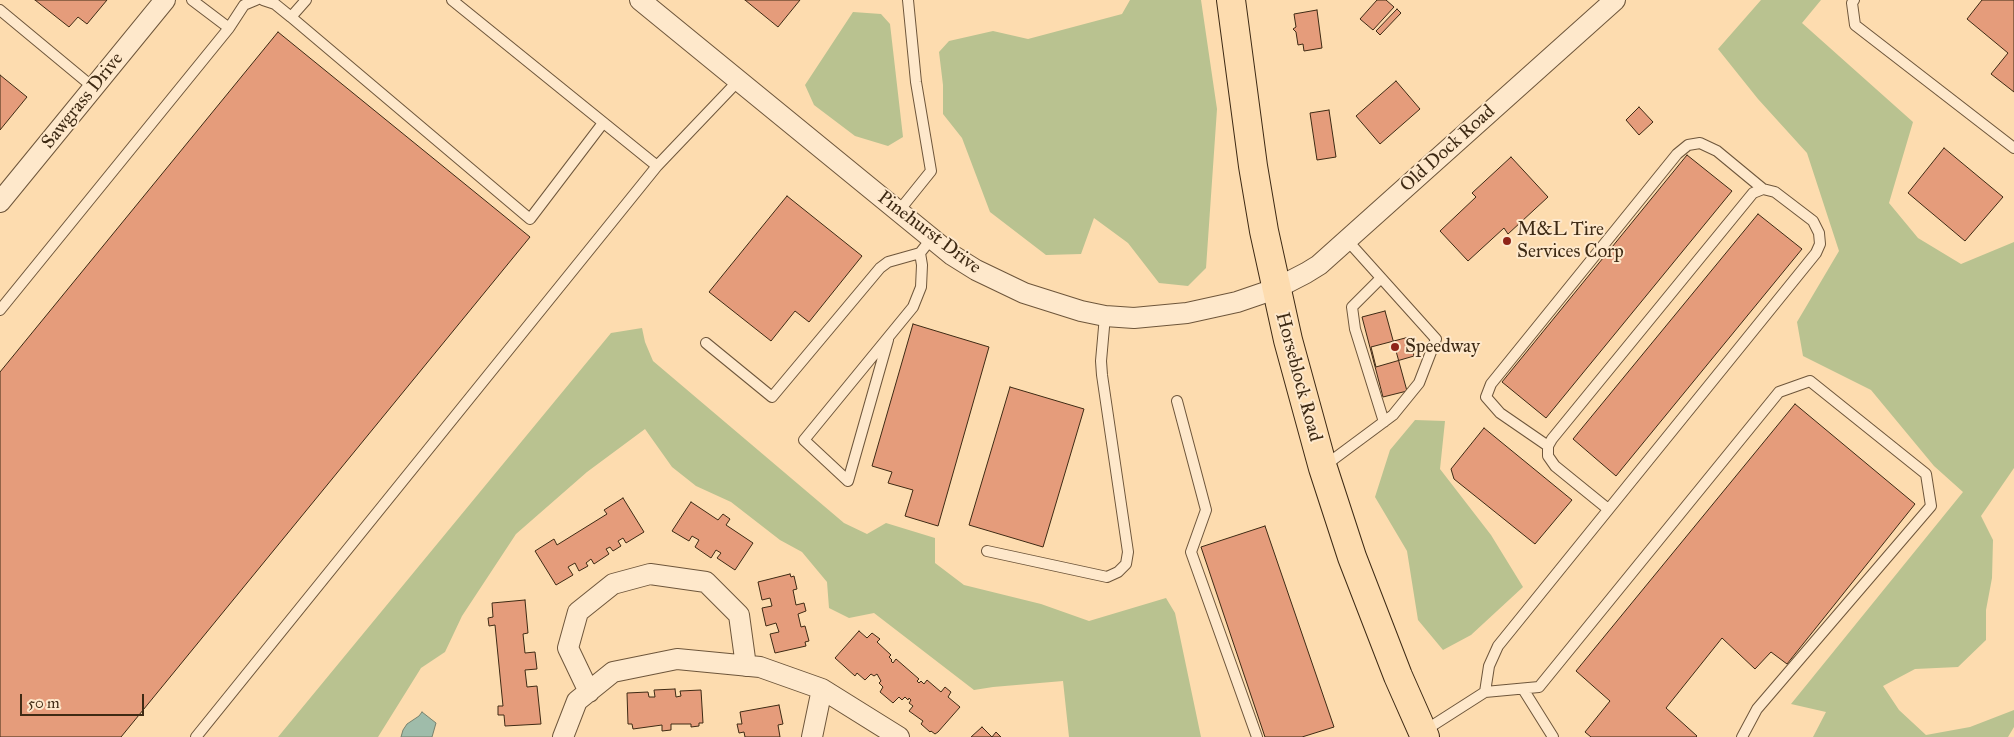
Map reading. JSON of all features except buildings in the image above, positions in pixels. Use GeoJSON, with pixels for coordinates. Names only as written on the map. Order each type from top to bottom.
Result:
{"type":"FeatureCollection","features":[{"type":"Feature","properties":{"kind":"main road","name":"Horseblock Road"},"geometry":{"type":"LineString","coordinates":[[1232,0],[1253,166],[1276,289],[1323,468],[1374,617],[1420,735]]}},
{"type":"Feature","properties":{"kind":"street","name":"Sawgrass Drive"},"geometry":{"type":"LineString","coordinates":[[0,202],[165,0]]}},
{"type":"Feature","properties":{"kind":"street","name":"Pinehurst Drive"},"geometry":{"type":"LineString","coordinates":[[640,0],[898,212],[926,246],[1024,293],[1105,316],[1134,318],[1187,313],[1237,302],[1276,289]]}},
{"type":"Feature","properties":{"kind":"street","name":"Old Dock Road"},"geometry":{"type":"LineString","coordinates":[[1276,289],[1311,270],[1347,240],[1615,0]]}},
{"type":"Feature","properties":{"kind":"street"},"geometry":{"type":"LineString","coordinates":[[589,692],[568,648],[578,612],[612,584],[650,574],[706,582],[739,615],[746,666]]}},
{"type":"Feature","properties":{"kind":"street"},"geometry":{"type":"LineString","coordinates":[[562,737],[577,702],[613,672],[677,659],[760,667],[822,688],[899,737]]}},
{"type":"Feature","properties":{"kind":"street"},"geometry":{"type":"LineString","coordinates":[[812,737],[822,688]]}},
{"type":"Feature","properties":{"kind":"lane"},"geometry":{"type":"LineString","coordinates":[[192,0],[229,28]]}},
{"type":"Feature","properties":{"kind":"lane"},"geometry":{"type":"LineString","coordinates":[[0,310],[229,28],[244,5],[256,0]]}},
{"type":"Feature","properties":{"kind":"lane"},"geometry":{"type":"LineString","coordinates":[[263,0],[275,4],[291,17],[530,219],[604,123]]}},
{"type":"Feature","properties":{"kind":"lane"},"geometry":{"type":"LineString","coordinates":[[291,17],[306,0]]}},
{"type":"Feature","properties":{"kind":"lane"},"geometry":{"type":"LineString","coordinates":[[452,0],[657,166]]}},
{"type":"Feature","properties":{"kind":"lane"},"geometry":{"type":"LineString","coordinates":[[898,212],[931,171],[916,82],[908,0]]}},
{"type":"Feature","properties":{"kind":"lane"},"geometry":{"type":"LineString","coordinates":[[1854,0],[1852,4],[1855,24],[2014,148]]}},
{"type":"Feature","properties":{"kind":"lane"},"geometry":{"type":"LineString","coordinates":[[0,10],[94,88]]}},
{"type":"Feature","properties":{"kind":"lane"},"geometry":{"type":"LineString","coordinates":[[196,737],[657,166],[739,80]]}},
{"type":"Feature","properties":{"kind":"lane"},"geometry":{"type":"LineString","coordinates":[[1485,692],[1489,666],[1498,646],[1816,253],[1820,244],[1819,232],[1813,221],[1775,192],[1763,189],[1717,151],[1700,143],[1688,145],[1677,154],[1491,384],[1486,397],[1500,413],[1548,446]]}},
{"type":"Feature","properties":{"kind":"lane"},"geometry":{"type":"LineString","coordinates":[[1608,509],[1555,466],[1548,456],[1548,446],[1753,193],[1763,189]]}},
{"type":"Feature","properties":{"kind":"lane"},"geometry":{"type":"LineString","coordinates":[[1323,468],[1393,415],[1419,383],[1436,339],[1347,240]]}},
{"type":"Feature","properties":{"kind":"lane"},"geometry":{"type":"LineString","coordinates":[[888,340],[848,481],[804,440],[908,316],[918,298],[926,246]]}},
{"type":"Feature","properties":{"kind":"lane"},"geometry":{"type":"LineString","coordinates":[[706,342],[772,397],[880,268],[888,262],[926,246]]}},
{"type":"Feature","properties":{"kind":"lane"},"geometry":{"type":"LineString","coordinates":[[1381,278],[1352,307],[1355,329],[1384,422]]}},
{"type":"Feature","properties":{"kind":"lane"},"geometry":{"type":"LineString","coordinates":[[987,551],[1107,577],[1118,572],[1126,564],[1128,552],[1101,368],[1105,316]]}},
{"type":"Feature","properties":{"kind":"lane"},"geometry":{"type":"LineString","coordinates":[[1420,735],[1485,692],[1539,687],[1779,392],[1810,381],[1926,474],[1931,506],[1757,709],[1742,737]]}},
{"type":"Feature","properties":{"kind":"lane"},"geometry":{"type":"LineString","coordinates":[[1177,401],[1206,510],[1191,552],[1257,737]]}},
{"type":"Feature","properties":{"kind":"lane"},"geometry":{"type":"LineString","coordinates":[[1523,689],[1553,737]]}},
{"type":"Feature","properties":{"kind":"green space"},"geometry":{"type":"Polygon","coordinates":[[[1130,0],[1201,0],[1217,109],[1206,268],[1188,286],[1159,283],[1128,243],[1094,218],[1081,254],[1046,255],[990,212],[962,138],[943,114],[943,85],[939,52],[949,41],[993,31],[1028,39],[1122,14],[1130,0]]]}},
{"type":"Feature","properties":{"kind":"green space"},"geometry":{"type":"Polygon","coordinates":[[[1761,0],[1821,0],[1802,23],[1913,122],[1889,203],[1918,238],[1961,264],[2014,242],[2014,468],[1981,516],[1993,540],[1992,578],[1986,610],[1986,640],[1958,667],[1915,669],[1883,686],[1899,710],[1926,735],[1970,727],[2014,710],[2014,727],[2008,737],[1813,737],[1826,712],[1791,704],[1963,492],[1934,466],[1871,390],[1803,356],[1797,322],[1839,251],[1807,153],[1758,99],[1718,49],[1761,0]]]}},
{"type":"Feature","properties":{"kind":"green space"},"geometry":{"type":"Polygon","coordinates":[[[853,12],[881,14],[890,24],[903,137],[888,146],[855,136],[814,105],[805,85],[853,12]]]}},
{"type":"Feature","properties":{"kind":"green space"},"geometry":{"type":"Polygon","coordinates":[[[642,328],[645,342],[653,361],[844,523],[867,534],[886,523],[935,538],[935,563],[964,585],[1041,604],[1089,621],[1166,598],[1175,613],[1201,737],[1069,737],[1063,681],[974,690],[874,613],[849,618],[829,608],[827,582],[802,552],[780,540],[731,502],[696,486],[672,467],[645,429],[587,472],[516,534],[462,616],[445,652],[421,668],[378,737],[278,737],[611,333],[642,328]]]}},
{"type":"Feature","properties":{"kind":"green space"},"geometry":{"type":"Polygon","coordinates":[[[1415,420],[1445,421],[1440,469],[1491,535],[1523,587],[1471,635],[1443,650],[1418,620],[1407,551],[1375,497],[1390,450],[1415,420]]]}},
{"type":"Feature","properties":{"kind":"shaded area"},"geometry":{"type":"Polygon","coordinates":[[[422,712],[436,723],[432,737],[401,737],[407,724],[422,712]]]}},
{"type":"Feature","properties":{"kind":"place","name":"M&L Tire Services Corp"},"geometry":{"type":"Point","coordinates":[1507,241]}},
{"type":"Feature","properties":{"kind":"place","name":"Speedway"},"geometry":{"type":"Point","coordinates":[1395,347]}}]}
